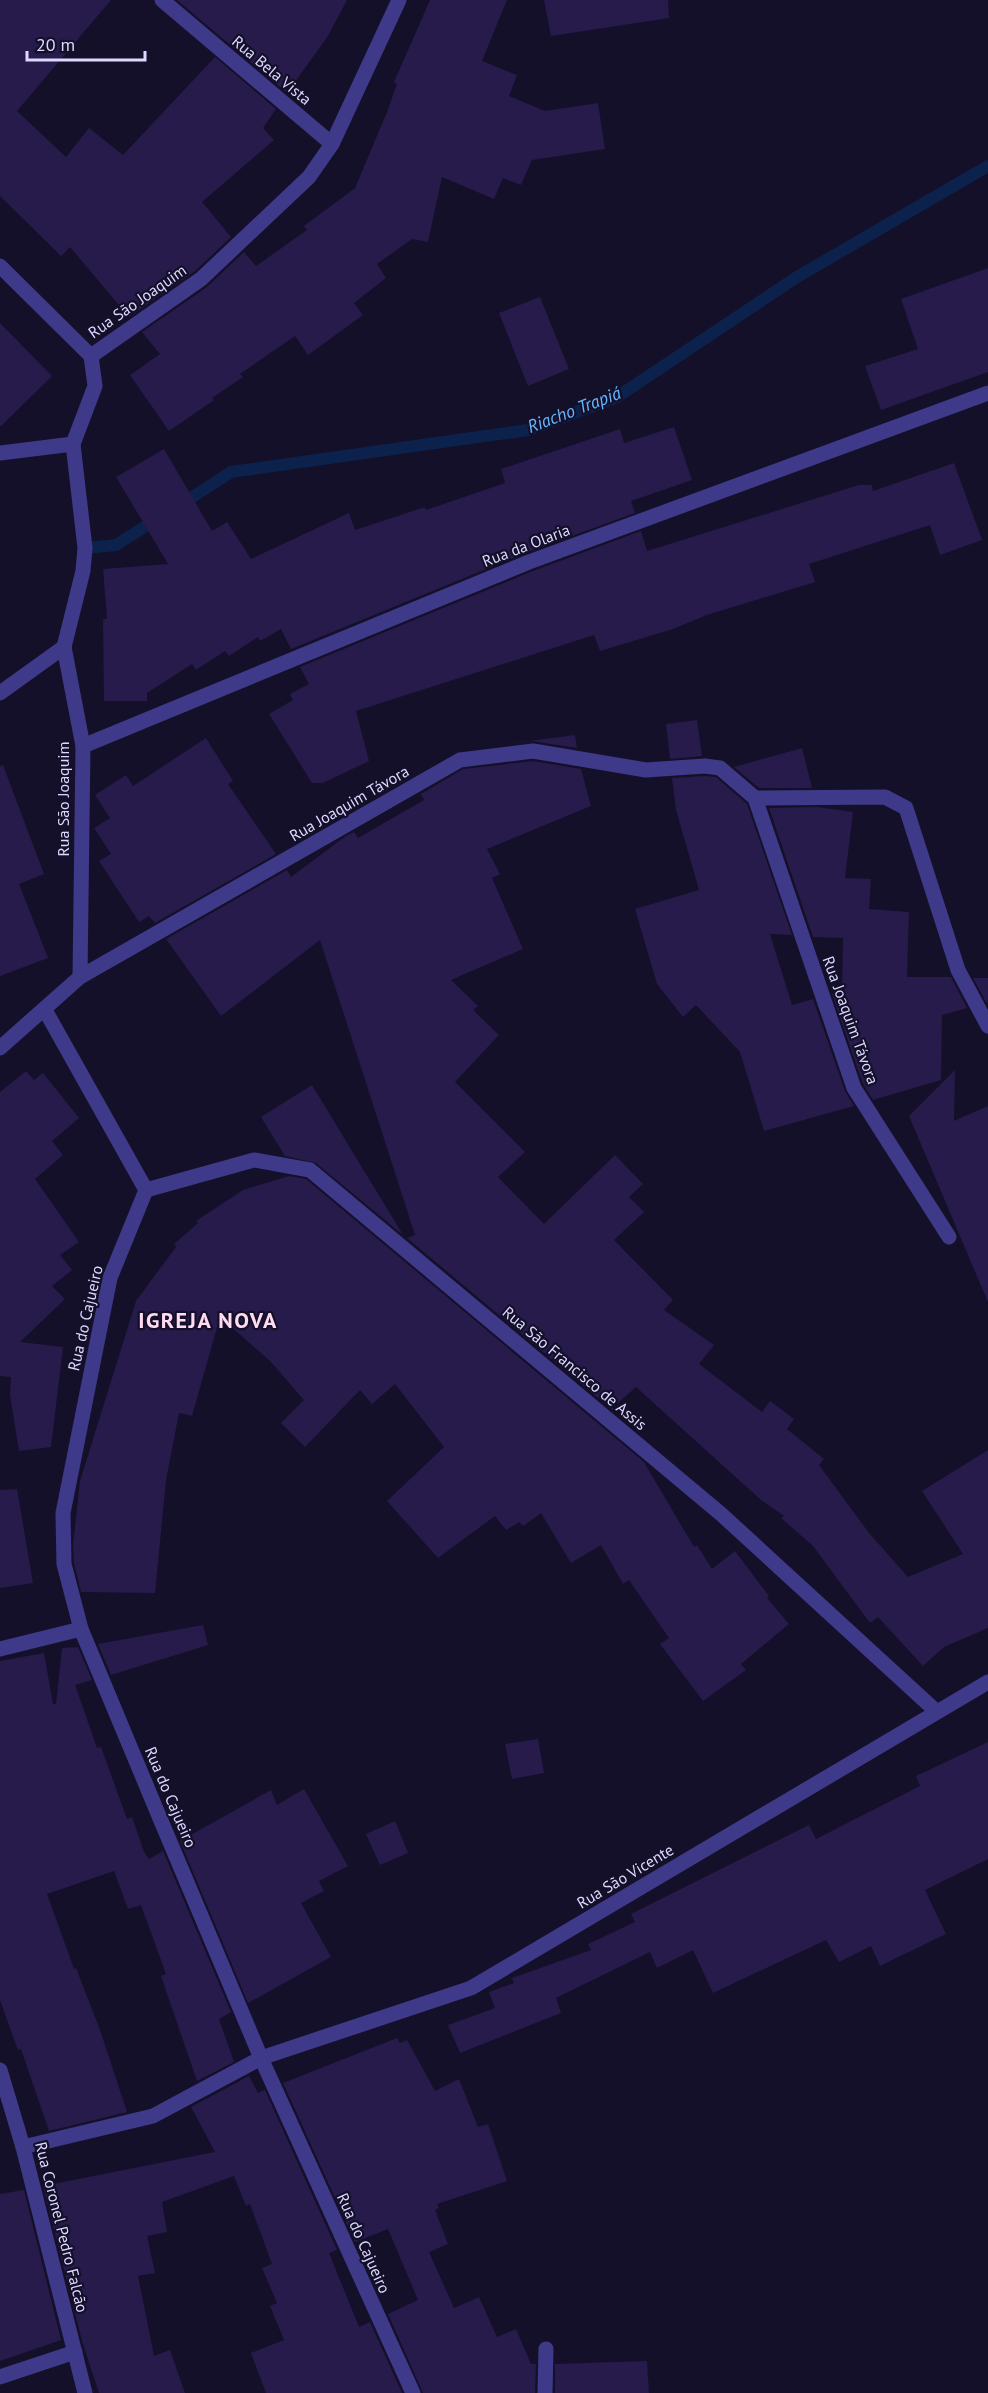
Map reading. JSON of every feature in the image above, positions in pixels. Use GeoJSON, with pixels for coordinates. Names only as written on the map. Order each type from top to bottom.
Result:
{"type":"FeatureCollection","features":[{"type":"Feature","properties":{"kind":"street","name":"Rua Bela Vista"},"geometry":{"type":"LineString","coordinates":[[162,0],[332,144]]}},
{"type":"Feature","properties":{"kind":"street","name":"Rua São Joaquim"},"geometry":{"type":"LineString","coordinates":[[80,977],[83,746],[64,647],[83,571],[86,548],[73,444],[95,386],[91,356],[201,279],[309,177],[332,144],[399,0]]}},
{"type":"Feature","properties":{"kind":"street"},"geometry":{"type":"LineString","coordinates":[[0,266],[91,356]]}},
{"type":"Feature","properties":{"kind":"street","name":"Rua da Olaria"},"geometry":{"type":"LineString","coordinates":[[83,746],[529,562],[988,393]]}},
{"type":"Feature","properties":{"kind":"street"},"geometry":{"type":"LineString","coordinates":[[0,453],[73,444]]}},
{"type":"Feature","properties":{"kind":"street"},"geometry":{"type":"LineString","coordinates":[[0,693],[64,647]]}},
{"type":"Feature","properties":{"kind":"street","name":"Rua Joaquim Távora"},"geometry":{"type":"LineString","coordinates":[[0,1048],[80,977],[460,760],[533,751],[646,770],[705,766],[720,768],[755,798],[854,1088],[949,1237]]}},
{"type":"Feature","properties":{"kind":"street"},"geometry":{"type":"LineString","coordinates":[[755,798],[885,797],[906,808],[958,970],[988,1026]]}},
{"type":"Feature","properties":{"kind":"street"},"geometry":{"type":"LineString","coordinates":[[45,1010],[146,1190]]}},
{"type":"Feature","properties":{"kind":"street","name":"Rua São Francisco de Assis"},"geometry":{"type":"LineString","coordinates":[[146,1190],[254,1160],[310,1170],[721,1514],[937,1712]]}},
{"type":"Feature","properties":{"kind":"street","name":"Rua do Cajueiro"},"geometry":{"type":"LineString","coordinates":[[146,1190],[110,1278],[63,1513],[64,1564],[81,1629],[261,2058],[413,2393]]}},
{"type":"Feature","properties":{"kind":"street"},"geometry":{"type":"LineString","coordinates":[[0,1649],[81,1629]]}},
{"type":"Feature","properties":{"kind":"street","name":"Rua São Vicente"},"geometry":{"type":"LineString","coordinates":[[23,2147],[153,2116],[261,2058],[471,1988],[988,1682]]}},
{"type":"Feature","properties":{"kind":"street","name":"Rua Coronel Pedro Falcão"},"geometry":{"type":"LineString","coordinates":[[0,2070],[23,2147],[85,2393]]}},
{"type":"Feature","properties":{"kind":"street"},"geometry":{"type":"LineString","coordinates":[[545,2393],[546,2349]]}},
{"type":"Feature","properties":{"kind":"street"},"geometry":{"type":"LineString","coordinates":[[0,2377],[75,2352]]}},
{"type":"Feature","properties":{"kind":"building"},"geometry":{"type":"Polygon","coordinates":[[[0,0],[111,0],[17,111],[66,157],[89,128],[123,155],[215,57],[276,109],[263,128],[274,140],[202,202],[231,237],[195,271],[129,317],[70,247],[61,256],[0,196],[0,0]]]}},
{"type":"Feature","properties":{"kind":"building"},"geometry":{"type":"Polygon","coordinates":[[[177,0],[347,0],[328,36],[287,93],[177,0]]]}},
{"type":"Feature","properties":{"kind":"building"},"geometry":{"type":"Polygon","coordinates":[[[430,0],[507,0],[482,61],[517,75],[509,96],[545,111],[598,103],[605,149],[532,160],[521,185],[503,178],[494,199],[442,177],[428,242],[412,239],[377,264],[386,278],[354,303],[363,315],[308,355],[295,336],[240,374],[243,377],[169,431],[130,375],[160,354],[142,332],[207,287],[244,252],[256,266],[307,230],[304,226],[355,188],[387,112],[397,84],[394,82],[430,0]]]}},
{"type":"Feature","properties":{"kind":"building"},"geometry":{"type":"Polygon","coordinates":[[[544,0],[668,0],[669,18],[551,36],[544,0]]]}},
{"type":"Feature","properties":{"kind":"building"},"geometry":{"type":"Polygon","coordinates":[[[988,268],[988,372],[881,410],[865,366],[918,349],[901,299],[988,268]]]}},
{"type":"Feature","properties":{"kind":"building"},"geometry":{"type":"Polygon","coordinates":[[[540,297],[569,369],[528,386],[499,313],[540,297]]]}},
{"type":"Feature","properties":{"kind":"building"},"geometry":{"type":"Polygon","coordinates":[[[0,323],[52,376],[0,427],[0,323]]]}},
{"type":"Feature","properties":{"kind":"building"},"geometry":{"type":"Polygon","coordinates":[[[674,427],[692,480],[631,501],[635,513],[525,553],[291,649],[281,629],[260,641],[258,637],[229,656],[225,651],[196,670],[192,664],[147,693],[147,701],[104,701],[103,619],[107,619],[103,569],[168,564],[116,477],[164,449],[212,531],[227,522],[251,559],[349,513],[355,530],[425,507],[426,510],[505,483],[501,469],[620,429],[624,443],[674,427]]]}},
{"type":"Feature","properties":{"kind":"building"},"geometry":{"type":"Polygon","coordinates":[[[954,463],[982,540],[940,555],[930,525],[809,564],[815,582],[707,615],[673,629],[600,651],[594,635],[356,711],[369,761],[323,783],[312,783],[269,714],[293,700],[290,694],[309,684],[300,667],[533,571],[641,531],[647,551],[859,485],[872,485],[873,491],[954,463]]]}},
{"type":"Feature","properties":{"kind":"building"},"geometry":{"type":"Polygon","coordinates":[[[697,720],[702,756],[670,759],[666,724],[697,720]]]}},
{"type":"Feature","properties":{"kind":"building"},"geometry":{"type":"Polygon","coordinates":[[[575,735],[577,748],[532,741],[482,747],[575,735]]]}},
{"type":"Feature","properties":{"kind":"building"},"geometry":{"type":"Polygon","coordinates":[[[206,738],[233,781],[228,784],[276,854],[155,923],[149,916],[139,922],[99,861],[111,854],[94,828],[110,818],[95,795],[126,775],[133,786],[206,738]]]}},
{"type":"Feature","properties":{"kind":"building"},"geometry":{"type":"Polygon","coordinates":[[[802,748],[812,788],[759,788],[734,767],[802,748]]]}},
{"type":"Feature","properties":{"kind":"building"},"geometry":{"type":"Polygon","coordinates":[[[533,761],[581,769],[591,806],[487,849],[500,874],[492,878],[523,949],[451,980],[478,1006],[473,1010],[499,1035],[455,1082],[525,1152],[498,1177],[544,1224],[615,1155],[643,1184],[629,1197],[644,1212],[614,1240],[673,1300],[664,1310],[714,1345],[699,1364],[762,1412],[770,1401],[794,1419],[787,1429],[824,1459],[819,1465],[869,1533],[908,1577],[963,1554],[922,1491],[988,1450],[988,1628],[944,1647],[923,1666],[878,1617],[870,1623],[813,1546],[781,1518],[784,1516],[761,1500],[636,1387],[618,1403],[604,1394],[615,1412],[407,1238],[415,1235],[320,940],[221,1016],[166,939],[287,870],[291,877],[346,836],[354,832],[358,838],[424,800],[421,794],[463,769],[533,761]]]}},
{"type":"Feature","properties":{"kind":"building"},"geometry":{"type":"Polygon","coordinates":[[[3,765],[44,874],[19,884],[48,958],[0,976],[0,766],[3,765]]]}},
{"type":"Feature","properties":{"kind":"building"},"geometry":{"type":"Polygon","coordinates":[[[716,777],[747,804],[792,935],[770,934],[792,1005],[813,999],[845,1091],[854,1106],[764,1131],[740,1052],[696,1005],[683,1017],[657,984],[635,909],[699,890],[676,810],[672,778],[716,777]]]}},
{"type":"Feature","properties":{"kind":"building"},"geometry":{"type":"Polygon","coordinates":[[[817,807],[853,812],[845,878],[871,879],[869,909],[909,912],[907,977],[951,977],[967,1008],[942,1015],[941,1080],[873,1100],[863,1084],[832,994],[842,991],[843,938],[813,937],[769,808],[817,807]]]}},
{"type":"Feature","properties":{"kind":"building"},"geometry":{"type":"Polygon","coordinates":[[[973,978],[988,978],[988,1002],[986,1002],[973,978]]]}},
{"type":"Feature","properties":{"kind":"building"},"geometry":{"type":"Polygon","coordinates":[[[955,1070],[954,1121],[988,1106],[988,1302],[909,1116],[955,1070]]]}},
{"type":"Feature","properties":{"kind":"building"},"geometry":{"type":"Polygon","coordinates":[[[26,1071],[34,1080],[43,1073],[79,1118],[52,1141],[63,1155],[35,1179],[79,1242],[60,1255],[72,1270],[52,1286],[65,1299],[20,1342],[63,1347],[51,1447],[19,1451],[10,1395],[11,1377],[0,1376],[0,1092],[26,1071]]]}},
{"type":"Feature","properties":{"kind":"building"},"geometry":{"type":"Polygon","coordinates":[[[312,1085],[403,1235],[316,1163],[285,1156],[261,1117],[312,1085]]]}},
{"type":"Feature","properties":{"kind":"building"},"geometry":{"type":"Polygon","coordinates":[[[289,1176],[306,1179],[644,1462],[694,1547],[697,1545],[712,1569],[735,1551],[769,1596],[767,1598],[789,1624],[741,1664],[746,1670],[703,1701],[660,1644],[669,1638],[629,1580],[623,1584],[601,1545],[571,1563],[541,1513],[523,1526],[519,1522],[506,1530],[495,1516],[438,1558],[387,1501],[444,1447],[395,1384],[372,1404],[360,1390],[305,1447],[281,1423],[304,1400],[270,1361],[220,1317],[192,1416],[179,1413],[166,1480],[155,1593],[81,1592],[74,1563],[73,1545],[80,1481],[136,1301],[176,1247],[174,1244],[198,1223],[196,1221],[243,1190],[289,1176]]]}},
{"type":"Feature","properties":{"kind":"building"},"geometry":{"type":"Polygon","coordinates":[[[17,1489],[33,1583],[0,1588],[0,1490],[17,1489]]]}},
{"type":"Feature","properties":{"kind":"building"},"geometry":{"type":"Polygon","coordinates":[[[203,1625],[208,1645],[111,1675],[98,1644],[203,1625]]]}},
{"type":"Feature","properties":{"kind":"building"},"geometry":{"type":"Polygon","coordinates":[[[78,1647],[92,1680],[75,1685],[97,1748],[101,1747],[127,1819],[132,1817],[144,1852],[149,1859],[163,1851],[231,2012],[219,2019],[234,2062],[197,2081],[161,1976],[166,1974],[141,1905],[128,1909],[114,1871],[47,1894],[74,1969],[76,1968],[100,2030],[127,2112],[49,2131],[21,2049],[18,2050],[0,2000],[0,1661],[44,1653],[53,1704],[56,1704],[62,1648],[78,1647]]]}},
{"type":"Feature","properties":{"kind":"building"},"geometry":{"type":"Polygon","coordinates":[[[538,1739],[544,1773],[512,1779],[505,1744],[538,1739]]]}},
{"type":"Feature","properties":{"kind":"building"},"geometry":{"type":"Polygon","coordinates":[[[988,1742],[988,1859],[925,1890],[946,1934],[880,1966],[871,1946],[839,1962],[826,1940],[713,1993],[693,1950],[657,1968],[650,1952],[556,1998],[561,2013],[460,2053],[448,2025],[495,2008],[489,1992],[514,1983],[512,1978],[591,1950],[588,1944],[635,1922],[631,1914],[809,1825],[816,1839],[920,1786],[916,1776],[988,1742]]]}},
{"type":"Feature","properties":{"kind":"building"},"geometry":{"type":"Polygon","coordinates":[[[304,1789],[348,1866],[319,1881],[324,1891],[301,1903],[331,1957],[248,2003],[180,1841],[271,1790],[277,1805],[304,1789]]]}},
{"type":"Feature","properties":{"kind":"building"},"geometry":{"type":"Polygon","coordinates":[[[395,1821],[408,1853],[380,1865],[366,1834],[395,1821]]]}},
{"type":"Feature","properties":{"kind":"building"},"geometry":{"type":"Polygon","coordinates":[[[397,2038],[400,2043],[407,2040],[435,2091],[459,2079],[478,2127],[488,2124],[507,2181],[437,2204],[439,2208],[435,2210],[448,2244],[429,2252],[454,2308],[479,2297],[497,2337],[516,2329],[531,2364],[536,2364],[535,2393],[423,2393],[388,2314],[418,2300],[388,2229],[355,2242],[283,2083],[397,2038]]]}},
{"type":"Feature","properties":{"kind":"building"},"geometry":{"type":"Polygon","coordinates":[[[249,2076],[258,2093],[265,2090],[337,2250],[329,2253],[359,2327],[370,2322],[402,2393],[266,2393],[251,2353],[284,2340],[270,2306],[277,2303],[262,2268],[272,2264],[250,2204],[246,2206],[234,2176],[162,2202],[167,2232],[147,2236],[155,2273],[138,2276],[154,2356],[170,2350],[185,2393],[99,2393],[82,2341],[43,2186],[215,2152],[191,2107],[249,2076]]]}},
{"type":"Feature","properties":{"kind":"building"},"geometry":{"type":"Polygon","coordinates":[[[24,2190],[61,2340],[0,2361],[0,2194],[24,2190]]]}},
{"type":"Feature","properties":{"kind":"building"},"geometry":{"type":"Polygon","coordinates":[[[647,2361],[649,2393],[555,2393],[555,2364],[647,2361]]]}},
{"type":"Feature","properties":{"kind":"waterway","name":"Riacho Trapiá"},"geometry":{"type":"LineString","coordinates":[[180,505],[231,472],[528,430],[617,397],[797,277],[988,166]]}},
{"type":"Feature","properties":{"kind":"waterway","name":"Riacho Trapiá"},"geometry":{"type":"LineString","coordinates":[[85,548],[116,545],[157,519]]}},
{"type":"Feature","properties":{"kind":"district","name":"IGREJA NOVA"},"geometry":{"type":"Point","coordinates":[208,1320]}}]}
